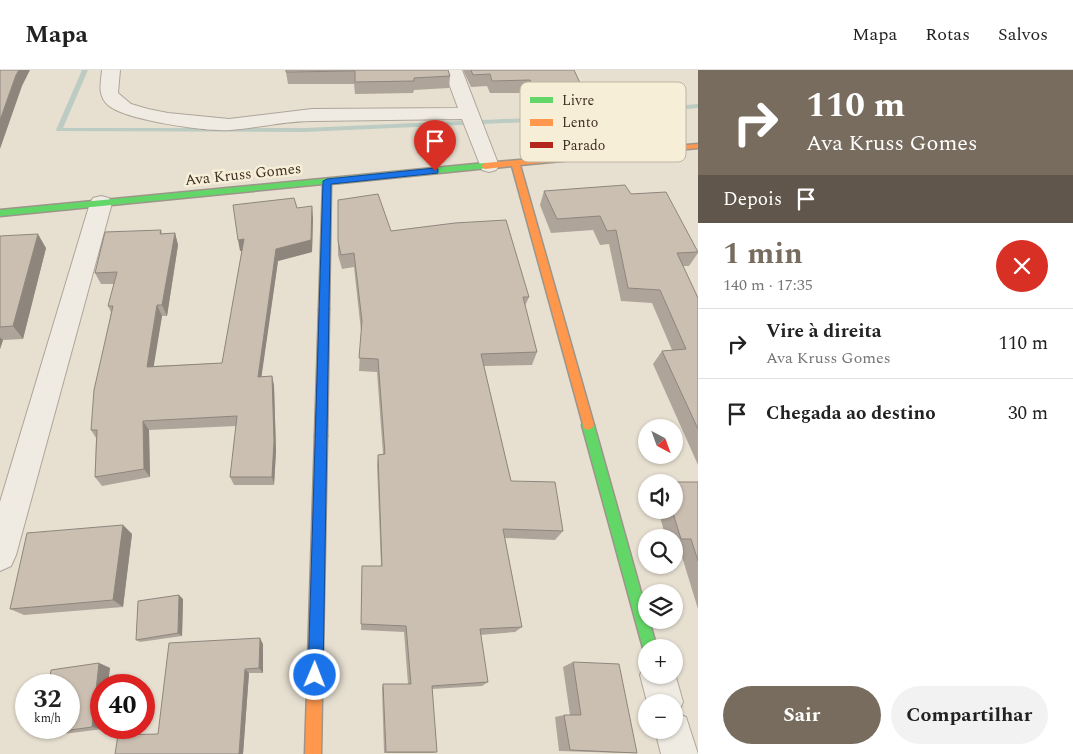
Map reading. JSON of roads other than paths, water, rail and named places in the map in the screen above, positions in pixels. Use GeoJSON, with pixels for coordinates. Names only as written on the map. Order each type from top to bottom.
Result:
{"type":"FeatureCollection","features":[{"type":"Feature","properties":{"kind":"street"},"geometry":{"type":"LineString","coordinates":[[111,70],[108,93],[114,101],[124,108],[168,119],[229,125],[312,115],[472,121]]}},
{"type":"Feature","properties":{"kind":"street"},"geometry":{"type":"LineString","coordinates":[[453,70],[489,166]]}},
{"type":"Feature","properties":{"kind":"street","name":"Ava Kruss Gomes"},"geometry":{"type":"LineString","coordinates":[[0,213],[535,162]]}},
{"type":"Feature","properties":{"kind":"street"},"geometry":{"type":"LineString","coordinates":[[515,164],[647,639]]}},
{"type":"Feature","properties":{"kind":"street"},"geometry":{"type":"LineString","coordinates":[[313,754],[327,181]]}},
{"type":"Feature","properties":{"kind":"street"},"geometry":{"type":"LineString","coordinates":[[0,555],[101,203]]}},
{"type":"Feature","properties":{"kind":"street"},"geometry":{"type":"LineString","coordinates":[[676,739],[680,754]]}},
{"type":"Feature","properties":{"kind":"waterway"},"geometry":{"type":"LineString","coordinates":[[85,70],[59,130],[304,130],[520,120]]}},
{"type":"Feature","properties":{"kind":"waterway"},"geometry":{"type":"LineString","coordinates":[[686,107],[698,106]]}}]}
